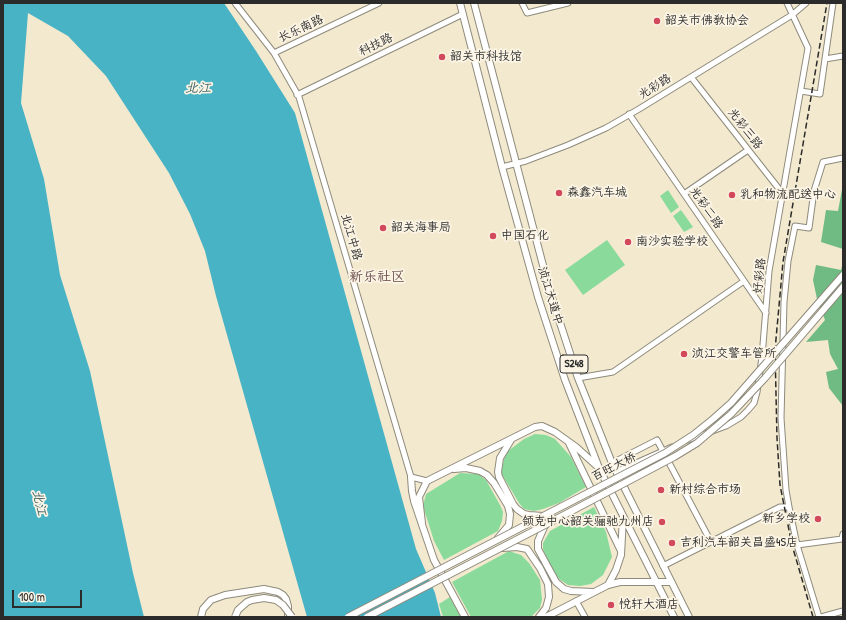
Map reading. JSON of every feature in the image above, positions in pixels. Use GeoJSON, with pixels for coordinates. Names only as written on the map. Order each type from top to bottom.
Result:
{"type":"FeatureCollection","features":[{"type":"Feature","properties":{"kind":"main road","name":"浈江大道中"},"geometry":{"type":"LineString","coordinates":[[460,3],[502,167],[538,297],[565,380],[599,468],[656,583]]}},
{"type":"Feature","properties":{"kind":"main road","name":"浈江大道中"},"geometry":{"type":"LineString","coordinates":[[474,3],[550,292],[578,378],[616,472],[671,582]]}},
{"type":"Feature","properties":{"kind":"main road","name":"百旺大桥"},"geometry":{"type":"LineString","coordinates":[[348,617],[665,453],[693,435],[731,403],[843,275]]}},
{"type":"Feature","properties":{"kind":"main road","name":"百旺大桥"},"geometry":{"type":"LineString","coordinates":[[367,617],[502,548],[674,457],[697,443],[731,414],[765,378],[843,286]]}},
{"type":"Feature","properties":{"kind":"main road"},"geometry":{"type":"LineString","coordinates":[[422,523],[419,497],[427,481],[538,426],[546,427],[555,432],[568,441],[599,468]]}},
{"type":"Feature","properties":{"kind":"main road"},"geometry":{"type":"LineString","coordinates":[[512,438],[500,458],[498,472],[513,504],[518,509],[524,514],[543,516]]}},
{"type":"Feature","properties":{"kind":"main road"},"geometry":{"type":"LineString","coordinates":[[568,441],[621,551]]}},
{"type":"Feature","properties":{"kind":"main road"},"geometry":{"type":"LineString","coordinates":[[452,469],[466,468],[480,471],[494,483],[508,506],[510,517],[508,525],[497,540]]}},
{"type":"Feature","properties":{"kind":"main road"},"geometry":{"type":"LineString","coordinates":[[411,476],[414,501],[434,560],[465,617]]}},
{"type":"Feature","properties":{"kind":"main road"},"geometry":{"type":"LineString","coordinates":[[608,585],[616,570],[621,551],[623,517]]}},
{"type":"Feature","properties":{"kind":"main road"},"geometry":{"type":"LineString","coordinates":[[539,617],[549,602],[551,582],[538,549],[538,541],[545,525]]}},
{"type":"Feature","properties":{"kind":"main road"},"geometry":{"type":"LineString","coordinates":[[502,548],[517,547],[527,549],[551,582],[564,589],[576,592],[594,592]]}},
{"type":"Feature","properties":{"kind":"main road"},"geometry":{"type":"LineString","coordinates":[[645,561],[657,555]]}},
{"type":"Feature","properties":{"kind":"main road"},"geometry":{"type":"LineString","coordinates":[[546,617],[608,585],[620,582],[671,582]]}},
{"type":"Feature","properties":{"kind":"main road","name":"S248"},"geometry":{"type":"LineString","coordinates":[[671,582],[689,617]]}},
{"type":"Feature","properties":{"kind":"main road","name":"S248"},"geometry":{"type":"LineString","coordinates":[[656,583],[674,617]]}},
{"type":"Feature","properties":{"kind":"main road"},"geometry":{"type":"LineString","coordinates":[[201,617],[204,609],[211,600],[225,595],[264,589],[278,592],[286,599],[288,617]]}},
{"type":"Feature","properties":{"kind":"main road"},"geometry":{"type":"LineString","coordinates":[[235,617],[238,610],[247,602],[264,598],[276,600],[283,604],[292,617]]}},
{"type":"Feature","properties":{"kind":"street","name":"北江中路"},"geometry":{"type":"LineString","coordinates":[[235,3],[274,53],[297,95],[321,170],[411,476]]}},
{"type":"Feature","properties":{"kind":"street","name":"长乐南路"},"geometry":{"type":"LineString","coordinates":[[274,53],[380,3]]}},
{"type":"Feature","properties":{"kind":"street"},"geometry":{"type":"LineString","coordinates":[[522,3],[527,13],[568,3]]}},
{"type":"Feature","properties":{"kind":"street","name":"好彩路"},"geometry":{"type":"LineString","coordinates":[[616,472],[662,450],[726,426],[741,417],[748,410],[754,402],[758,392],[769,272],[808,48],[786,3]]}},
{"type":"Feature","properties":{"kind":"street","name":"光彩路"},"geometry":{"type":"LineString","coordinates":[[502,167],[526,161],[568,145],[606,128],[792,14],[806,3]]}},
{"type":"Feature","properties":{"kind":"street"},"geometry":{"type":"LineString","coordinates":[[801,91],[820,94],[833,3]]}},
{"type":"Feature","properties":{"kind":"street","name":"科技路"},"geometry":{"type":"LineString","coordinates":[[297,95],[463,14]]}},
{"type":"Feature","properties":{"kind":"street"},"geometry":{"type":"LineString","coordinates":[[825,59],[843,56]]}},
{"type":"Feature","properties":{"kind":"street","name":"光彩三路"},"geometry":{"type":"LineString","coordinates":[[691,77],[783,194]]}},
{"type":"Feature","properties":{"kind":"street","name":"光彩二路"},"geometry":{"type":"LineString","coordinates":[[629,114],[766,313]]}},
{"type":"Feature","properties":{"kind":"street"},"geometry":{"type":"LineString","coordinates":[[684,194],[748,150]]}},
{"type":"Feature","properties":{"kind":"street"},"geometry":{"type":"LineString","coordinates":[[843,158],[823,162],[814,191],[809,228],[795,226],[788,261],[784,302],[780,418],[786,490],[789,507],[797,545],[820,617],[843,611]]}},
{"type":"Feature","properties":{"kind":"street"},"geometry":{"type":"LineString","coordinates":[[578,378],[613,372],[744,280]]}},
{"type":"Feature","properties":{"kind":"street"},"geometry":{"type":"LineString","coordinates":[[612,463],[657,440],[712,542]]}},
{"type":"Feature","properties":{"kind":"street"},"geometry":{"type":"LineString","coordinates":[[411,476],[427,481]]}},
{"type":"Feature","properties":{"kind":"street"},"geometry":{"type":"LineString","coordinates":[[663,566],[780,507],[789,507]]}},
{"type":"Feature","properties":{"kind":"street"},"geometry":{"type":"LineString","coordinates":[[797,545],[843,537]]}},
{"type":"Feature","properties":{"kind":"street"},"geometry":{"type":"LineString","coordinates":[[576,601],[585,617]]}},
{"type":"Feature","properties":{"kind":"green space"},"geometry":{"type":"Polygon","coordinates":[[[843,184],[843,249],[821,242],[826,210],[838,211],[843,184]]]}},
{"type":"Feature","properties":{"kind":"green space"},"geometry":{"type":"Polygon","coordinates":[[[668,190],[679,207],[671,213],[660,196],[668,190]]]}},
{"type":"Feature","properties":{"kind":"green space"},"geometry":{"type":"Polygon","coordinates":[[[681,210],[693,227],[684,232],[673,216],[681,210]]]}},
{"type":"Feature","properties":{"kind":"green space"},"geometry":{"type":"Polygon","coordinates":[[[607,240],[625,265],[583,295],[565,270],[607,240]]]}},
{"type":"Feature","properties":{"kind":"green space"},"geometry":{"type":"Polygon","coordinates":[[[843,262],[843,406],[829,388],[826,372],[838,369],[830,354],[828,340],[806,342],[825,320],[817,299],[813,280],[816,265],[841,270],[843,262]]]}},
{"type":"Feature","properties":{"kind":"green space"},"geometry":{"type":"Polygon","coordinates":[[[535,434],[546,435],[555,439],[571,457],[586,487],[559,503],[534,511],[524,509],[501,473],[504,459],[508,451],[524,439],[535,434]]]}},
{"type":"Feature","properties":{"kind":"green space"},"geometry":{"type":"Polygon","coordinates":[[[460,473],[478,474],[486,480],[503,512],[502,521],[498,531],[444,560],[434,541],[423,506],[426,494],[460,473]]]}},
{"type":"Feature","properties":{"kind":"green space"},"geometry":{"type":"Polygon","coordinates":[[[594,507],[606,532],[612,557],[603,575],[591,584],[580,586],[568,585],[559,579],[551,568],[543,549],[543,543],[550,531],[594,507]]]}},
{"type":"Feature","properties":{"kind":"green space"},"geometry":{"type":"Polygon","coordinates":[[[509,551],[521,555],[529,563],[540,580],[542,600],[540,608],[531,617],[471,617],[452,582],[509,551]]]}},
{"type":"Feature","properties":{"kind":"green space"},"geometry":{"type":"Polygon","coordinates":[[[450,597],[461,617],[443,617],[439,604],[450,597]]]}},
{"type":"Feature","properties":{"kind":"water","name":"北江"},"geometry":{"type":"Polygon","coordinates":[[[3,3],[224,3],[295,113],[416,549],[435,593],[441,617],[307,617],[216,296],[205,251],[190,214],[169,173],[106,76],[68,36],[28,13],[21,103],[44,179],[60,275],[90,371],[133,573],[144,617],[3,617],[3,3]]]}},
{"type":"Feature","properties":{"kind":"railway"},"geometry":{"type":"LineString","coordinates":[[813,617],[792,545],[780,485],[777,438],[775,350],[783,262],[827,3]]}},
{"type":"Feature","properties":{"kind":"place","name":"韶关市佛教协会"},"geometry":{"type":"Point","coordinates":[657,21]}},
{"type":"Feature","properties":{"kind":"place","name":"韶关市科技馆"},"geometry":{"type":"Point","coordinates":[442,57]}},
{"type":"Feature","properties":{"kind":"place","name":"森鑫汽车城"},"geometry":{"type":"Point","coordinates":[559,193]}},
{"type":"Feature","properties":{"kind":"place","name":"乳和物流配送中心"},"geometry":{"type":"Point","coordinates":[732,195]}},
{"type":"Feature","properties":{"kind":"place","name":"韶关海事局"},"geometry":{"type":"Point","coordinates":[383,228]}},
{"type":"Feature","properties":{"kind":"place","name":"中国石化"},"geometry":{"type":"Point","coordinates":[493,236]}},
{"type":"Feature","properties":{"kind":"place","name":"南沙实验学校"},"geometry":{"type":"Point","coordinates":[628,242]}},
{"type":"Feature","properties":{"kind":"place","name":"浈江交警车管所"},"geometry":{"type":"Point","coordinates":[684,354]}},
{"type":"Feature","properties":{"kind":"place","name":"新村综合市场"},"geometry":{"type":"Point","coordinates":[661,490]}},
{"type":"Feature","properties":{"kind":"place","name":"新乡学校"},"geometry":{"type":"Point","coordinates":[818,519]}},
{"type":"Feature","properties":{"kind":"place","name":"领克中心韶关骊驰九州店"},"geometry":{"type":"Point","coordinates":[662,522]}},
{"type":"Feature","properties":{"kind":"place","name":"吉利汽车韶关昌盛4S店"},"geometry":{"type":"Point","coordinates":[672,543]}},
{"type":"Feature","properties":{"kind":"place","name":"悦轩大酒店"},"geometry":{"type":"Point","coordinates":[611,605]}},
{"type":"Feature","properties":{"kind":"district","name":"新乐社区"},"geometry":{"type":"Point","coordinates":[377,277]}}]}
